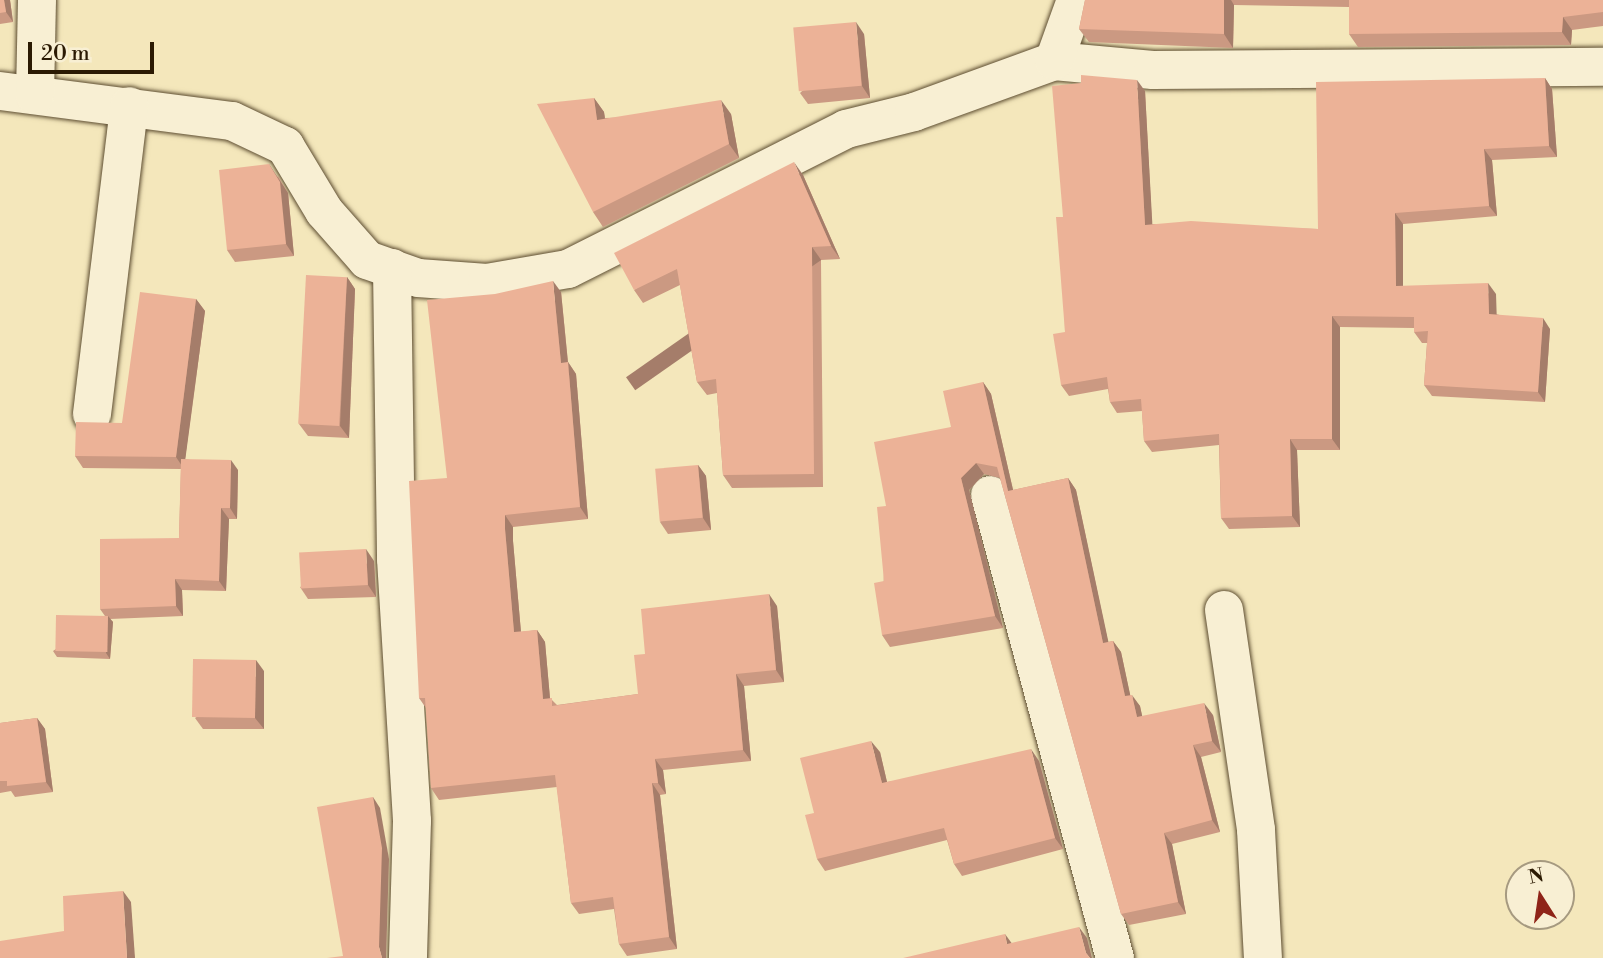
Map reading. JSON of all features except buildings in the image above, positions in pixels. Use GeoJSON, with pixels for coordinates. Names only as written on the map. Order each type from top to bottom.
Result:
{"type":"FeatureCollection","features":[{"type":"Feature","properties":{"kind":"street"},"geometry":{"type":"LineString","coordinates":[[37,0],[18,93],[232,121],[285,146],[324,211],[367,260],[418,278],[486,283],[568,269],[846,129],[914,112],[1054,61],[1153,70],[1603,67]]}},
{"type":"Feature","properties":{"kind":"street"},"geometry":{"type":"LineString","coordinates":[[1054,61],[1076,0]]}},
{"type":"Feature","properties":{"kind":"street"},"geometry":{"type":"LineString","coordinates":[[92,414],[128,106]]}},
{"type":"Feature","properties":{"kind":"street"},"geometry":{"type":"LineString","coordinates":[[392,268],[396,559],[412,821],[408,958]]}},
{"type":"Feature","properties":{"kind":"street"},"geometry":{"type":"LineString","coordinates":[[990,495],[1115,958]]}},
{"type":"Feature","properties":{"kind":"street"},"geometry":{"type":"LineString","coordinates":[[1224,610],[1256,830],[1263,958]]}}]}
